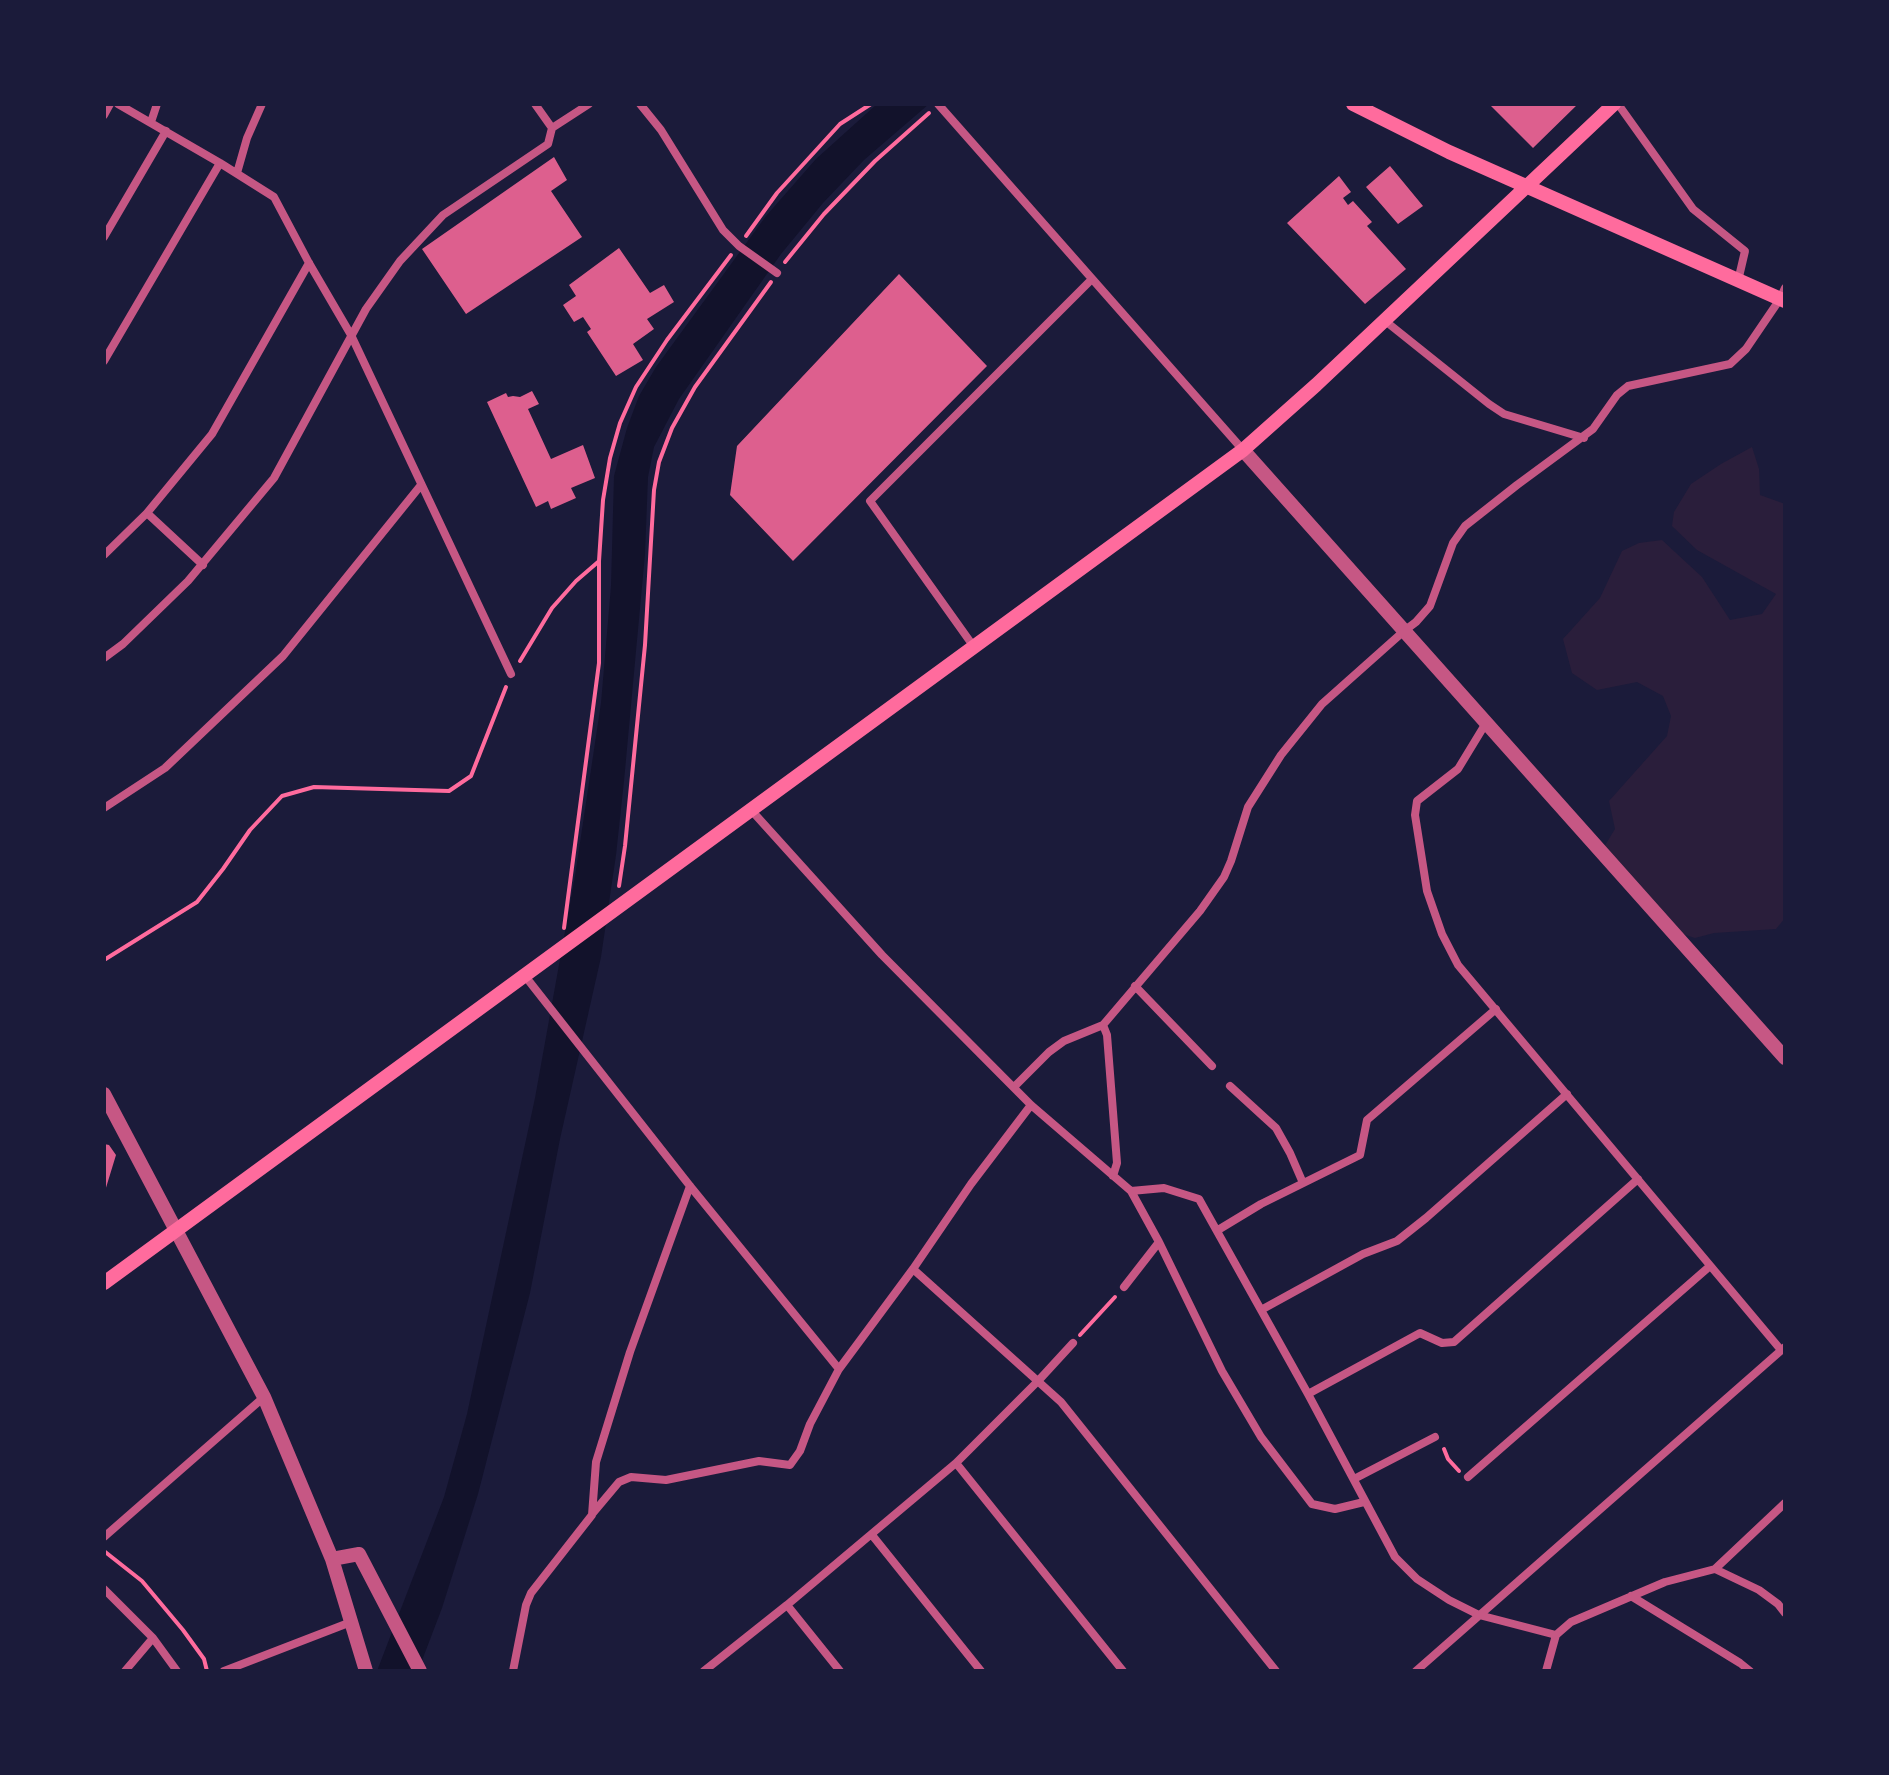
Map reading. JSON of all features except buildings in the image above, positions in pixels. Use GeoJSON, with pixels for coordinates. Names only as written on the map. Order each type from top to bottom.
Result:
{"type":"FeatureCollection","features":[{"type":"Feature","properties":{"kind":"main road"},"geometry":{"type":"LineString","coordinates":[[1353,104],[1435,146],[1738,281],[1783,296]]}},
{"type":"Feature","properties":{"kind":"main road"},"geometry":{"type":"LineString","coordinates":[[104,1283],[1243,450],[1616,104]]}},
{"type":"Feature","properties":{"kind":"street"},"geometry":{"type":"LineString","coordinates":[[104,115],[110,104]]}},
{"type":"Feature","properties":{"kind":"street"},"geometry":{"type":"LineString","coordinates":[[118,104],[274,197],[351,335],[511,674]]}},
{"type":"Feature","properties":{"kind":"street"},"geometry":{"type":"LineString","coordinates":[[151,122],[157,104]]}},
{"type":"Feature","properties":{"kind":"street"},"geometry":{"type":"LineString","coordinates":[[237,173],[247,138],[262,104]]}},
{"type":"Feature","properties":{"kind":"street"},"geometry":{"type":"LineString","coordinates":[[535,104],[552,128]]}},
{"type":"Feature","properties":{"kind":"street"},"geometry":{"type":"LineString","coordinates":[[104,658],[123,644],[203,565],[274,478],[366,309],[400,261],[443,215],[548,144],[552,128],[589,104]]}},
{"type":"Feature","properties":{"kind":"street"},"geometry":{"type":"LineString","coordinates":[[640,104],[661,130],[723,230],[739,246],[777,273]]}},
{"type":"Feature","properties":{"kind":"street"},"geometry":{"type":"LineString","coordinates":[[1616,104],[1693,209],[1745,251],[1738,281]]}},
{"type":"Feature","properties":{"kind":"street"},"geometry":{"type":"LineString","coordinates":[[938,105],[1785,1058]]}},
{"type":"Feature","properties":{"kind":"street"},"geometry":{"type":"LineString","coordinates":[[104,237],[166,131]]}},
{"type":"Feature","properties":{"kind":"street"},"geometry":{"type":"LineString","coordinates":[[104,361],[220,163]]}},
{"type":"Feature","properties":{"kind":"street"},"geometry":{"type":"LineString","coordinates":[[104,555],[147,513],[212,434],[309,263]]}},
{"type":"Feature","properties":{"kind":"street"},"geometry":{"type":"LineString","coordinates":[[974,647],[870,501],[1092,279]]}},
{"type":"Feature","properties":{"kind":"street"},"geometry":{"type":"LineString","coordinates":[[1014,1087],[1064,1041],[1103,1025],[1200,911],[1224,877],[1248,807],[1295,736],[1322,704],[1416,622],[1430,606],[1453,543],[1465,526],[1584,438],[1617,395],[1628,386],[1730,364],[1746,349],[1783,296]]}},
{"type":"Feature","properties":{"kind":"street"},"geometry":{"type":"LineString","coordinates":[[1384,320],[1504,414],[1584,438]]}},
{"type":"Feature","properties":{"kind":"street"},"geometry":{"type":"LineString","coordinates":[[104,808],[165,768],[283,656],[421,485]]}},
{"type":"Feature","properties":{"kind":"street"},"geometry":{"type":"LineString","coordinates":[[147,513],[203,565]]}},
{"type":"Feature","properties":{"kind":"street"},"geometry":{"type":"LineString","coordinates":[[1416,1671],[1783,1348],[1710,1266],[1458,965],[1442,934],[1427,891],[1415,815],[1417,801],[1458,769],[1486,723]]}},
{"type":"Feature","properties":{"kind":"street"},"geometry":{"type":"LineString","coordinates":[[752,811],[882,955],[1031,1105],[1131,1191],[1222,1371],[1261,1437],[1312,1504],[1335,1509],[1364,1502]]}},
{"type":"Feature","properties":{"kind":"street"},"geometry":{"type":"LineString","coordinates":[[525,976],[839,1369]]}},
{"type":"Feature","properties":{"kind":"street"},"geometry":{"type":"LineString","coordinates":[[1135,986],[1212,1066]]}},
{"type":"Feature","properties":{"kind":"street"},"geometry":{"type":"LineString","coordinates":[[1218,1230],[1261,1204],[1360,1155],[1367,1120],[1496,1009]]}},
{"type":"Feature","properties":{"kind":"street"},"geometry":{"type":"LineString","coordinates":[[1103,1025],[1107,1035],[1117,1163],[1113,1176]]}},
{"type":"Feature","properties":{"kind":"street"},"geometry":{"type":"LineString","coordinates":[[1230,1086],[1276,1128],[1303,1183]]}},
{"type":"Feature","properties":{"kind":"street"},"geometry":{"type":"LineString","coordinates":[[104,1094],[264,1397],[332,1559],[366,1671]]}},
{"type":"Feature","properties":{"kind":"street"},"geometry":{"type":"LineString","coordinates":[[1261,1310],[1363,1254],[1397,1241],[1567,1094]]}},
{"type":"Feature","properties":{"kind":"street"},"geometry":{"type":"LineString","coordinates":[[513,1671],[531,1593],[619,1482],[631,1477],[666,1480],[759,1461],[790,1465],[800,1451],[810,1424],[839,1369],[1031,1105]]}},
{"type":"Feature","properties":{"kind":"street"},"geometry":{"type":"LineString","coordinates":[[1308,1394],[1420,1333],[1442,1343],[1454,1342],[1638,1179]]}},
{"type":"Feature","properties":{"kind":"street"},"geometry":{"type":"LineString","coordinates":[[592,1515],[596,1462],[630,1352],[690,1186]]}},
{"type":"Feature","properties":{"kind":"street"},"geometry":{"type":"LineString","coordinates":[[1131,1191],[1164,1188],[1199,1199],[1395,1557],[1417,1579],[1479,1615],[1556,1635]]}},
{"type":"Feature","properties":{"kind":"street"},"geometry":{"type":"LineString","coordinates":[[1124,1287],[1159,1242]]}},
{"type":"Feature","properties":{"kind":"street"},"geometry":{"type":"LineString","coordinates":[[1468,1477],[1710,1266]]}},
{"type":"Feature","properties":{"kind":"street"},"geometry":{"type":"LineString","coordinates":[[913,1269],[1061,1402],[1276,1671]]}},
{"type":"Feature","properties":{"kind":"street"},"geometry":{"type":"LineString","coordinates":[[704,1671],[956,1463],[1073,1343]]}},
{"type":"Feature","properties":{"kind":"street"},"geometry":{"type":"LineString","coordinates":[[104,1537],[264,1397]]}},
{"type":"Feature","properties":{"kind":"street"},"geometry":{"type":"LineString","coordinates":[[1354,1479],[1435,1437]]}},
{"type":"Feature","properties":{"kind":"street"},"geometry":{"type":"LineString","coordinates":[[956,1463],[1123,1671]]}},
{"type":"Feature","properties":{"kind":"street"},"geometry":{"type":"LineString","coordinates":[[1546,1671],[1556,1635],[1571,1622],[1665,1582],[1715,1569],[1785,1503]]}},
{"type":"Feature","properties":{"kind":"street"},"geometry":{"type":"LineString","coordinates":[[872,1535],[981,1671]]}},
{"type":"Feature","properties":{"kind":"street"},"geometry":{"type":"LineString","coordinates":[[332,1559],[359,1554],[420,1671]]}},
{"type":"Feature","properties":{"kind":"street"},"geometry":{"type":"LineString","coordinates":[[1715,1569],[1759,1590],[1785,1613]]}},
{"type":"Feature","properties":{"kind":"street"},"geometry":{"type":"LineString","coordinates":[[104,1589],[153,1638],[177,1671]]}},
{"type":"Feature","properties":{"kind":"street"},"geometry":{"type":"LineString","coordinates":[[1631,1596],[1750,1671]]}},
{"type":"Feature","properties":{"kind":"street"},"geometry":{"type":"LineString","coordinates":[[787,1605],[840,1671]]}},
{"type":"Feature","properties":{"kind":"street"},"geometry":{"type":"LineString","coordinates":[[224,1671],[351,1622]]}},
{"type":"Feature","properties":{"kind":"street"},"geometry":{"type":"LineString","coordinates":[[125,1671],[153,1638]]}},
{"type":"Feature","properties":{"kind":"path"},"geometry":{"type":"LineString","coordinates":[[561,950],[599,663],[599,561],[603,500],[620,423],[636,387],[667,340],[777,193],[840,124],[871,104]]}},
{"type":"Feature","properties":{"kind":"path"},"geometry":{"type":"LineString","coordinates":[[616,909],[644,661],[654,490],[659,462],[672,428],[695,387],[777,273],[834,203],[875,161],[938,105]]}},
{"type":"Feature","properties":{"kind":"path"},"geometry":{"type":"LineString","coordinates":[[104,960],[197,902],[250,830],[282,796],[314,787],[449,791],[471,776],[511,674],[552,608],[599,561]]}},
{"type":"Feature","properties":{"kind":"path"},"geometry":{"type":"LineString","coordinates":[[1073,1343],[1124,1287]]}},
{"type":"Feature","properties":{"kind":"path"},"geometry":{"type":"LineString","coordinates":[[1435,1437],[1448,1459],[1468,1477]]}},
{"type":"Feature","properties":{"kind":"path"},"geometry":{"type":"LineString","coordinates":[[104,1551],[142,1581],[204,1659],[207,1671]]}},
{"type":"Feature","properties":{"kind":"shaded area"},"geometry":{"type":"Polygon","coordinates":[[[877,104],[929,104],[864,160],[781,254],[679,399],[654,447],[648,477],[645,554],[616,855],[601,957],[560,1139],[530,1293],[478,1494],[442,1608],[418,1671],[377,1671],[444,1497],[467,1414],[535,1098],[575,876],[601,703],[611,586],[614,476],[627,428],[639,396],[656,367],[766,216],[816,159],[877,104]]]}},
{"type":"Feature","properties":{"kind":"shaded area"},"geometry":{"type":"Polygon","coordinates":[[[1752,447],[1759,469],[1760,495],[1785,504],[1785,918],[1776,929],[1714,933],[1695,938],[1674,931],[1604,847],[1615,829],[1609,801],[1667,736],[1671,716],[1663,696],[1637,682],[1597,690],[1572,673],[1563,639],[1600,598],[1622,551],[1639,543],[1662,540],[1702,577],[1730,620],[1762,614],[1776,594],[1697,550],[1672,526],[1674,512],[1691,484],[1752,447]]]}}]}
